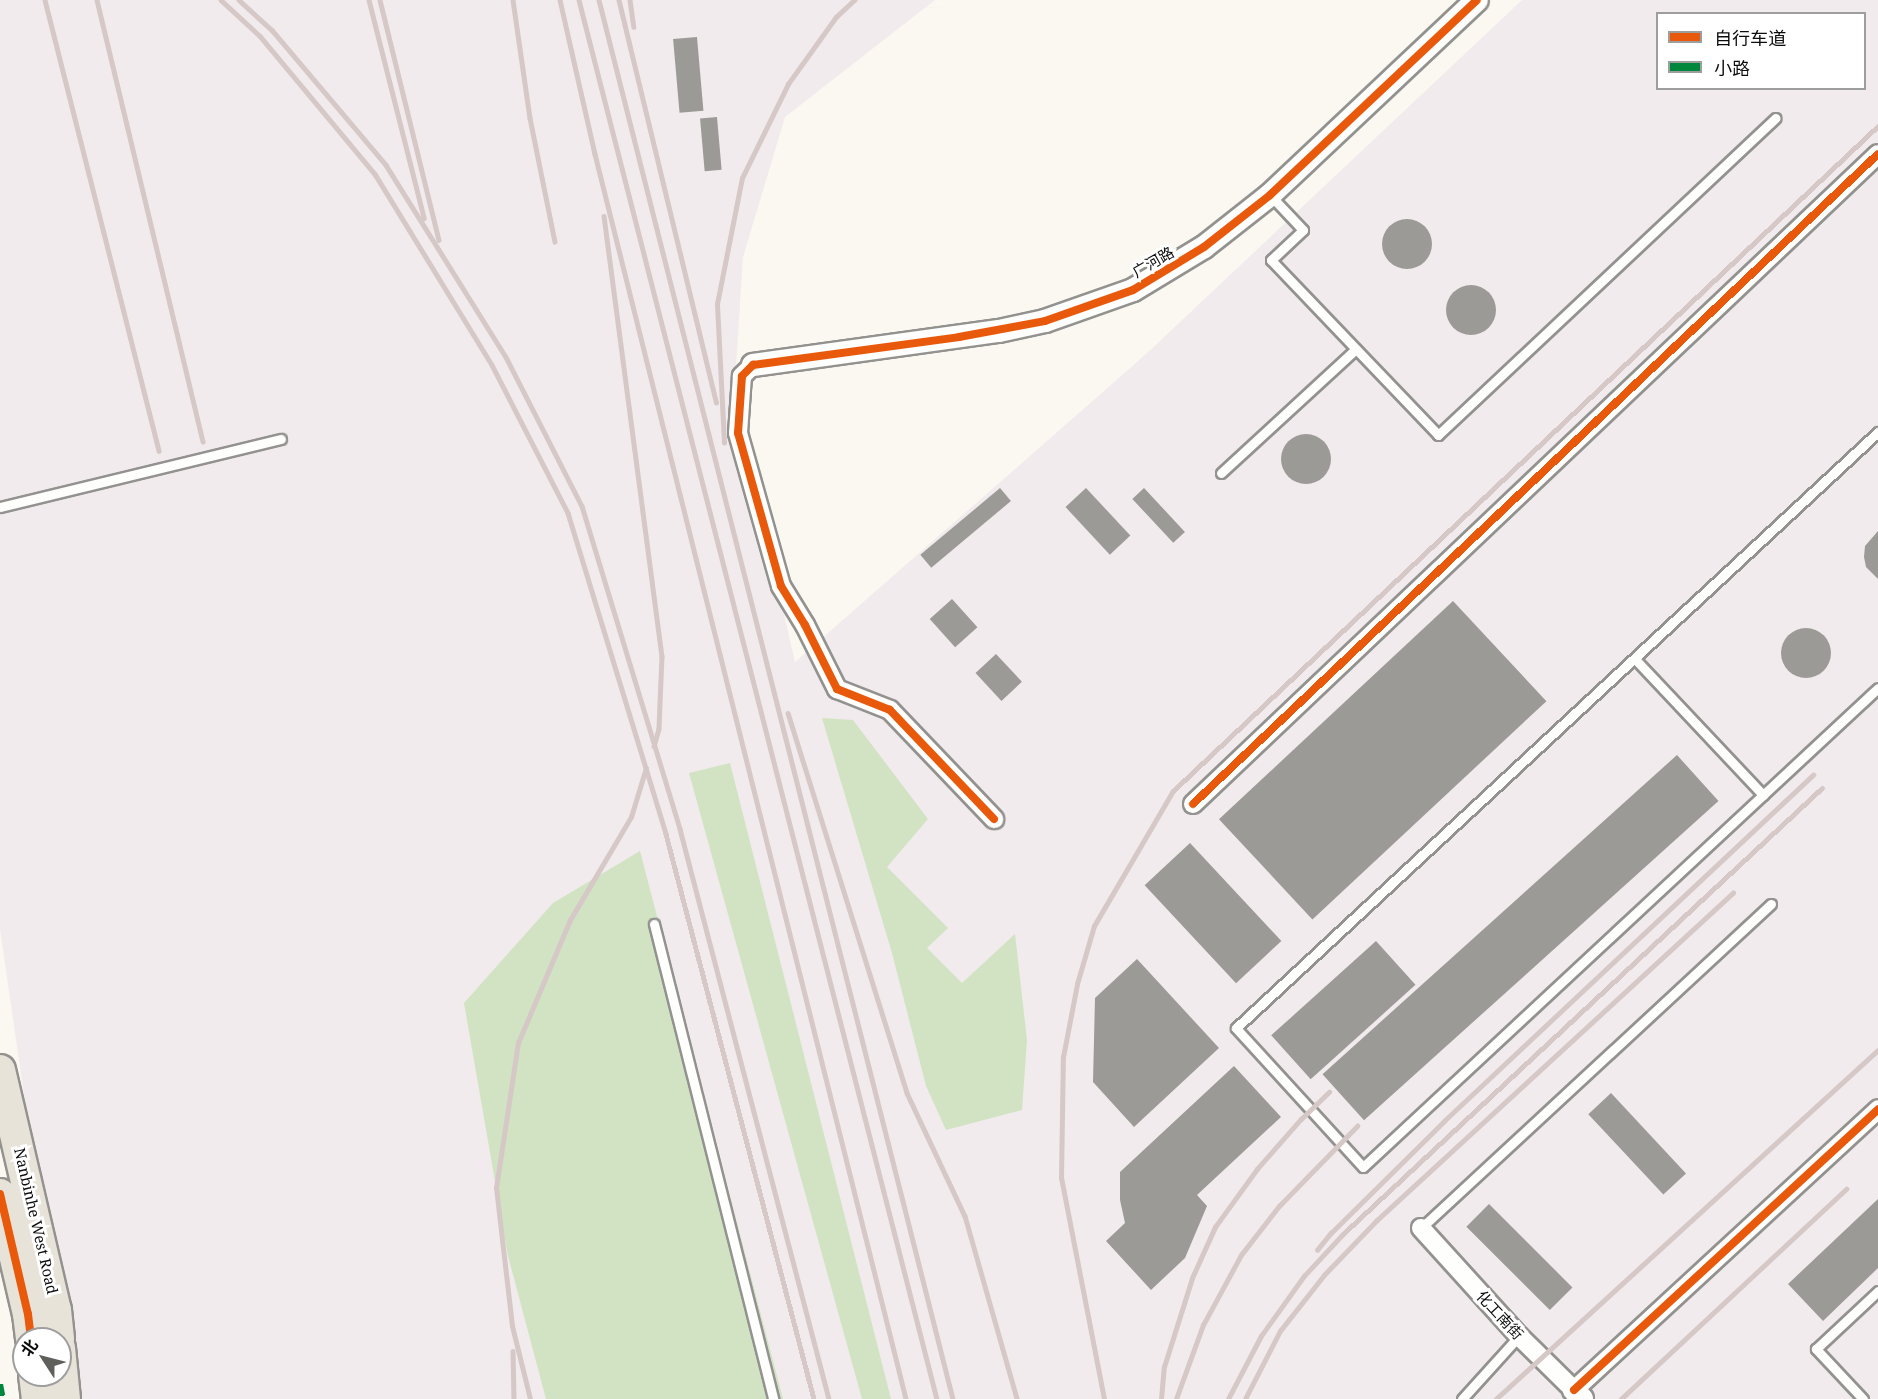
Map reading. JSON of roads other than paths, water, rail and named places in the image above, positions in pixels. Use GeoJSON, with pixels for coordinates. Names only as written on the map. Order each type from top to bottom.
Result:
{"type":"FeatureCollection","features":[{"type":"Feature","properties":{"kind":"highway","name":"Nanbinhe West Road"},"geometry":{"type":"LineString","coordinates":[[0,1070],[56,1310],[58,1327]]}},
{"type":"Feature","properties":{"kind":"highway","name":"Nanbinhe West Road"},"geometry":{"type":"LineString","coordinates":[[0,1194],[30,1327]]}},
{"type":"Feature","properties":{"kind":"street","name":"广河路"},"geometry":{"type":"LineString","coordinates":[[753,365],[999,331],[1045,321],[1133,290],[1204,247],[1270,195],[1477,0]]}},
{"type":"Feature","properties":{"kind":"street"},"geometry":{"type":"LineString","coordinates":[[1193,804],[1878,154]]}},
{"type":"Feature","properties":{"kind":"street"},"geometry":{"type":"LineString","coordinates":[[753,365],[742,376],[738,433],[781,586],[805,625],[837,689],[890,710],[994,819]]}},
{"type":"Feature","properties":{"kind":"street"},"geometry":{"type":"LineString","coordinates":[[1578,1395],[1878,1109]]}},
{"type":"Feature","properties":{"kind":"street","name":"化工南街"},"geometry":{"type":"LineString","coordinates":[[1421,1227],[1519,1336],[1578,1395]]}},
{"type":"Feature","properties":{"kind":"lane"},"geometry":{"type":"LineString","coordinates":[[1270,195],[1303,230],[1271,260],[1438,435],[1776,118]]}},
{"type":"Feature","properties":{"kind":"lane"},"geometry":{"type":"LineString","coordinates":[[1221,473],[1356,350]]}},
{"type":"Feature","properties":{"kind":"lane"},"geometry":{"type":"LineString","coordinates":[[1878,432],[1236,1028],[1363,1167],[1878,688]]}},
{"type":"Feature","properties":{"kind":"lane"},"geometry":{"type":"LineString","coordinates":[[0,507],[281,439]]}},
{"type":"Feature","properties":{"kind":"lane"},"geometry":{"type":"LineString","coordinates":[[1635,659],[1763,795]]}},
{"type":"Feature","properties":{"kind":"lane"},"geometry":{"type":"LineString","coordinates":[[1421,1227],[1771,904]]}},
{"type":"Feature","properties":{"kind":"lane"},"geometry":{"type":"LineString","coordinates":[[654,924],[773,1399]]}},
{"type":"Feature","properties":{"kind":"lane"},"geometry":{"type":"LineString","coordinates":[[1863,1399],[1816,1349],[1878,1291]]}},
{"type":"Feature","properties":{"kind":"lane"},"geometry":{"type":"LineString","coordinates":[[1462,1399],[1519,1336]]}},
{"type":"Feature","properties":{"kind":"railway"},"geometry":{"type":"LineString","coordinates":[[45,0],[159,451]]}},
{"type":"Feature","properties":{"kind":"railway"},"geometry":{"type":"LineString","coordinates":[[97,0],[203,441]]}},
{"type":"Feature","properties":{"kind":"railway"},"geometry":{"type":"LineString","coordinates":[[221,0],[260,36],[375,174],[492,365],[568,513],[666,834],[814,1399]]}},
{"type":"Feature","properties":{"kind":"railway"},"geometry":{"type":"LineString","coordinates":[[239,0],[272,30],[386,165],[506,357],[582,506],[680,829],[829,1399]]}},
{"type":"Feature","properties":{"kind":"railway"},"geometry":{"type":"LineString","coordinates":[[369,0],[424,218]]}},
{"type":"Feature","properties":{"kind":"railway"},"geometry":{"type":"LineString","coordinates":[[380,0],[439,240]]}},
{"type":"Feature","properties":{"kind":"railway"},"geometry":{"type":"LineString","coordinates":[[513,0],[530,118],[555,242]]}},
{"type":"Feature","properties":{"kind":"railway"},"geometry":{"type":"LineString","coordinates":[[560,0],[595,154],[906,1399]]}},
{"type":"Feature","properties":{"kind":"railway"},"geometry":{"type":"LineString","coordinates":[[579,0],[937,1399]]}},
{"type":"Feature","properties":{"kind":"railway"},"geometry":{"type":"LineString","coordinates":[[599,0],[953,1399]]}},
{"type":"Feature","properties":{"kind":"railway"},"geometry":{"type":"LineString","coordinates":[[619,0],[716,402]]}},
{"type":"Feature","properties":{"kind":"railway"},"geometry":{"type":"LineString","coordinates":[[630,0],[634,27]]}},
{"type":"Feature","properties":{"kind":"railway"},"geometry":{"type":"LineString","coordinates":[[724,443],[717,304],[742,178],[788,84],[836,17],[854,0]]}},
{"type":"Feature","properties":{"kind":"railway"},"geometry":{"type":"LineString","coordinates":[[1104,1399],[1061,1178],[1063,1057],[1077,984],[1094,926],[1173,791],[1878,126]]}},
{"type":"Feature","properties":{"kind":"railway"},"geometry":{"type":"LineString","coordinates":[[604,216],[662,656],[659,729],[654,746]]}},
{"type":"Feature","properties":{"kind":"railway"},"geometry":{"type":"LineString","coordinates":[[788,713],[907,1093],[965,1216],[1017,1399]]}},
{"type":"Feature","properties":{"kind":"railway"},"geometry":{"type":"LineString","coordinates":[[530,1399],[512,1326],[496,1188],[518,1043],[570,920],[631,817],[646,768]]}},
{"type":"Feature","properties":{"kind":"railway"},"geometry":{"type":"LineString","coordinates":[[1317,1250],[1331,1233],[1444,1121],[1813,775]]}},
{"type":"Feature","properties":{"kind":"railway"},"geometry":{"type":"LineString","coordinates":[[1228,1399],[1261,1336],[1304,1276],[1343,1234],[1822,788]]}},
{"type":"Feature","properties":{"kind":"railway"},"geometry":{"type":"LineString","coordinates":[[1245,1399],[1280,1331],[1324,1275],[1376,1221],[1733,893]]}},
{"type":"Feature","properties":{"kind":"railway"},"geometry":{"type":"LineString","coordinates":[[1496,1399],[1878,1050]]}},
{"type":"Feature","properties":{"kind":"railway"},"geometry":{"type":"LineString","coordinates":[[1161,1399],[1164,1367],[1192,1278],[1215,1227],[1257,1169],[1301,1119],[1329,1092]]}},
{"type":"Feature","properties":{"kind":"railway"},"geometry":{"type":"LineString","coordinates":[[1176,1399],[1203,1325],[1241,1255],[1279,1206],[1357,1126]]}},
{"type":"Feature","properties":{"kind":"railway"},"geometry":{"type":"LineString","coordinates":[[1621,1399],[1846,1189]]}},
{"type":"Feature","properties":{"kind":"railway"},"geometry":{"type":"LineString","coordinates":[[513,1351],[514,1399]]}}]}
